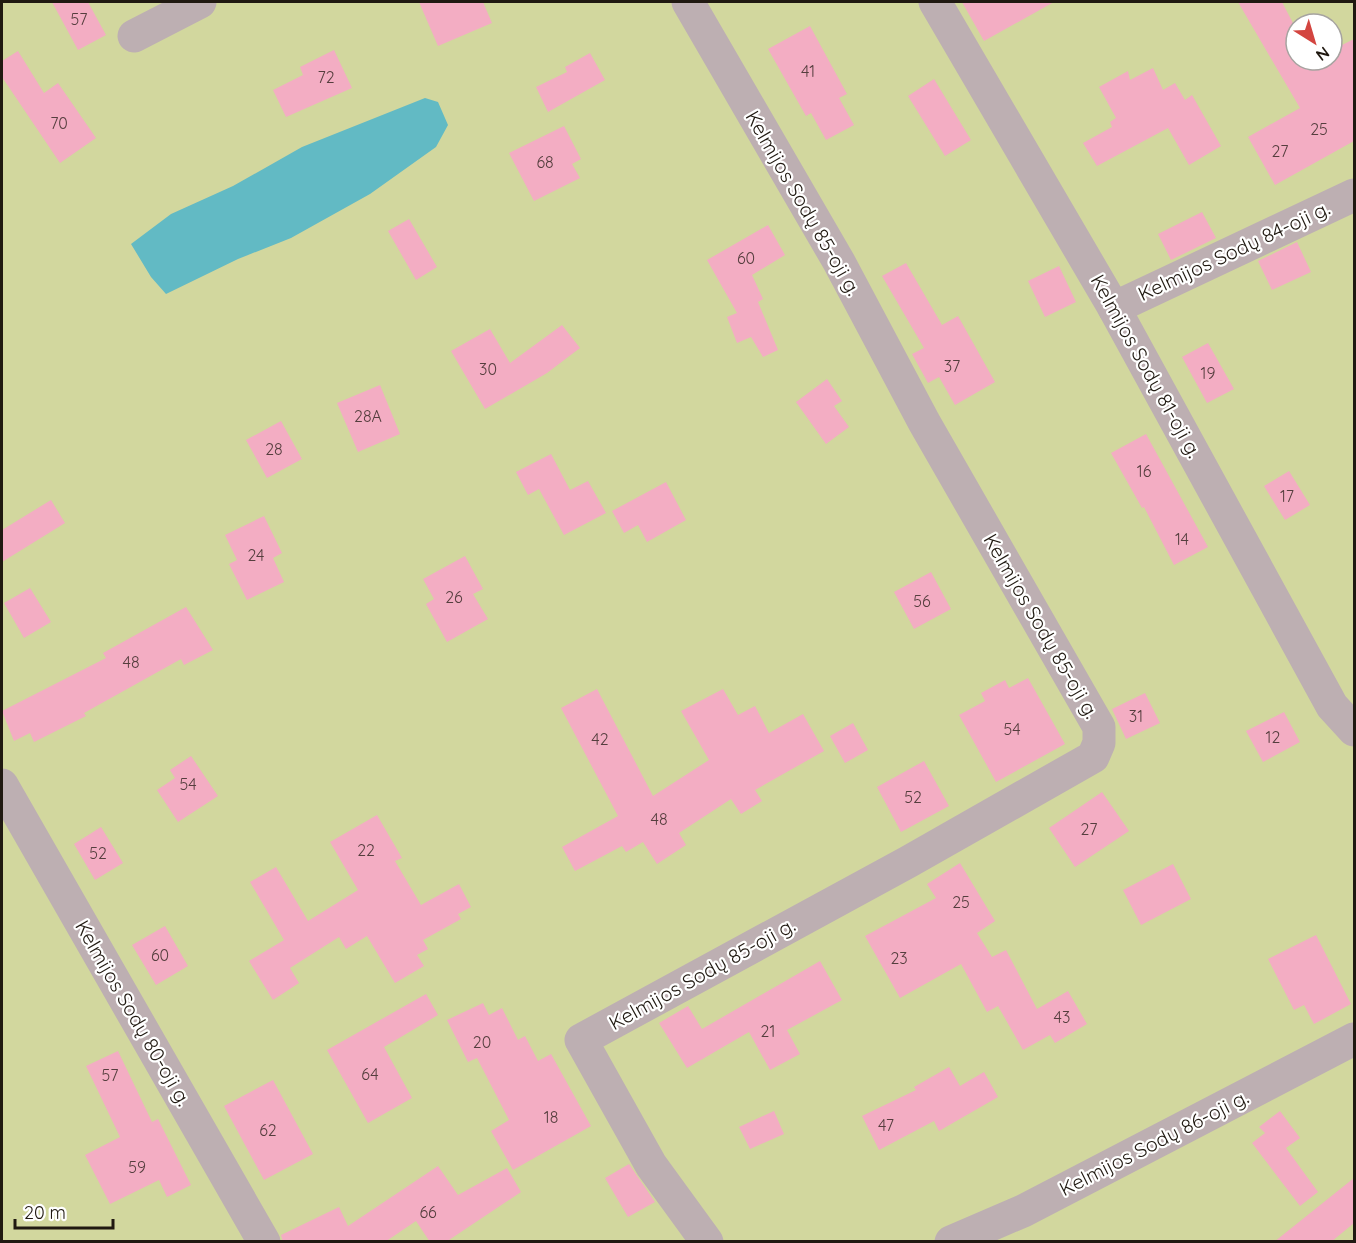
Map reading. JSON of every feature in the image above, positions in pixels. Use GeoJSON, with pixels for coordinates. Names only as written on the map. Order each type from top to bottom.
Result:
{"type":"FeatureCollection","features":[{"type":"Feature","properties":{"kind":"street"},"geometry":{"type":"LineString","coordinates":[[134,36],[200,2]]}},
{"type":"Feature","properties":{"kind":"street","name":"Kelmijos Sodų 85-oji g."},"geometry":{"type":"LineString","coordinates":[[688,2],[839,262],[924,422],[1099,727],[1099,743],[1093,757],[908,862],[581,1040],[651,1165],[707,1242]]}},
{"type":"Feature","properties":{"kind":"street","name":"Kelmijos Sodų 81-oji g."},"geometry":{"type":"LineString","coordinates":[[936,2],[1114,308],[1332,706],[1354,730]]}},
{"type":"Feature","properties":{"kind":"street","name":"Kelmijos Sodų 84-oji g."},"geometry":{"type":"LineString","coordinates":[[1114,308],[1354,195]]}},
{"type":"Feature","properties":{"kind":"street","name":"Kelmijos Sodų 80-oji g."},"geometry":{"type":"LineString","coordinates":[[2,785],[264,1242]]}},
{"type":"Feature","properties":{"kind":"street","name":"Kelmijos Sodų 86-oji g."},"geometry":{"type":"LineString","coordinates":[[951,1242],[1023,1211],[1354,1039]]}},
{"type":"Feature","properties":{"kind":"green space"},"geometry":{"type":"Polygon","coordinates":[[[2,2],[1354,2],[1354,1241],[2,1241],[2,2]]]}},
{"type":"Feature","properties":{"kind":"water"},"geometry":{"type":"Polygon","coordinates":[[[425,98],[438,102],[448,125],[436,147],[370,194],[291,238],[238,259],[166,294],[151,277],[131,244],[171,214],[233,186],[302,147],[425,98]]]}},
{"type":"Feature","properties":{"kind":"building"},"geometry":{"type":"Polygon","coordinates":[[[52,2],[88,2],[106,35],[78,50],[52,2]]]}},
{"type":"Feature","properties":{"kind":"building"},"geometry":{"type":"Polygon","coordinates":[[[419,2],[483,2],[492,23],[438,46],[419,2]]]}},
{"type":"Feature","properties":{"kind":"building"},"geometry":{"type":"Polygon","coordinates":[[[962,2],[1054,2],[984,41],[962,2]]]}},
{"type":"Feature","properties":{"kind":"building"},"geometry":{"type":"Polygon","coordinates":[[[1238,2],[1282,2],[1287,12],[1284,12],[1284,72],[1344,72],[1344,44],[1354,39],[1354,141],[1275,185],[1248,137],[1300,108],[1238,2]]]}},
{"type":"Feature","properties":{"kind":"building"},"geometry":{"type":"Polygon","coordinates":[[[810,26],[847,94],[839,98],[854,125],[826,140],[811,113],[806,116],[768,49],[810,26]]]}},
{"type":"Feature","properties":{"kind":"building"},"geometry":{"type":"Polygon","coordinates":[[[334,50],[352,88],[286,117],[273,90],[303,75],[300,67],[334,50]]]}},
{"type":"Feature","properties":{"kind":"building"},"geometry":{"type":"Polygon","coordinates":[[[18,51],[44,93],[58,83],[96,138],[60,163],[2,77],[2,61],[18,51]]]}},
{"type":"Feature","properties":{"kind":"building"},"geometry":{"type":"Polygon","coordinates":[[[590,53],[605,80],[548,112],[536,87],[567,72],[565,67],[590,53]]]}},
{"type":"Feature","properties":{"kind":"building"},"geometry":{"type":"Polygon","coordinates":[[[1153,68],[1163,90],[1175,83],[1185,100],[1192,95],[1221,146],[1189,165],[1168,128],[1097,166],[1083,143],[1112,127],[1110,122],[1116,118],[1099,87],[1128,71],[1130,80],[1153,68]]]}},
{"type":"Feature","properties":{"kind":"building"},"geometry":{"type":"Polygon","coordinates":[[[934,79],[971,140],[945,156],[908,96],[934,79]]]}},
{"type":"Feature","properties":{"kind":"building"},"geometry":{"type":"Polygon","coordinates":[[[564,126],[581,159],[572,164],[580,178],[534,201],[509,153],[564,126]]]}},
{"type":"Feature","properties":{"kind":"building"},"geometry":{"type":"Polygon","coordinates":[[[1202,212],[1216,238],[1171,260],[1158,234],[1202,212]]]}},
{"type":"Feature","properties":{"kind":"building"},"geometry":{"type":"Polygon","coordinates":[[[409,219],[437,267],[416,280],[388,231],[409,219]]]}},
{"type":"Feature","properties":{"kind":"building"},"geometry":{"type":"Polygon","coordinates":[[[768,225],[785,255],[752,275],[763,299],[758,302],[778,350],[763,357],[751,337],[737,343],[727,317],[737,313],[707,260],[768,225]]]}},
{"type":"Feature","properties":{"kind":"building"},"geometry":{"type":"Polygon","coordinates":[[[1297,242],[1311,272],[1272,290],[1258,261],[1297,242]]]}},
{"type":"Feature","properties":{"kind":"building"},"geometry":{"type":"Polygon","coordinates":[[[906,263],[942,325],[958,316],[995,382],[955,405],[939,377],[928,383],[912,354],[924,348],[882,276],[906,263]]]}},
{"type":"Feature","properties":{"kind":"building"},"geometry":{"type":"Polygon","coordinates":[[[1059,266],[1076,302],[1045,317],[1028,281],[1059,266]]]}},
{"type":"Feature","properties":{"kind":"building"},"geometry":{"type":"Polygon","coordinates":[[[562,325],[580,348],[547,373],[485,409],[451,351],[490,329],[510,363],[562,325]]]}},
{"type":"Feature","properties":{"kind":"building"},"geometry":{"type":"Polygon","coordinates":[[[1208,343],[1234,389],[1207,403],[1182,357],[1208,343]]]}},
{"type":"Feature","properties":{"kind":"building"},"geometry":{"type":"Polygon","coordinates":[[[827,379],[842,401],[834,406],[849,427],[826,444],[796,402],[827,379]]]}},
{"type":"Feature","properties":{"kind":"building"},"geometry":{"type":"Polygon","coordinates":[[[380,385],[400,434],[358,452],[337,403],[380,385]]]}},
{"type":"Feature","properties":{"kind":"building"},"geometry":{"type":"Polygon","coordinates":[[[281,421],[302,459],[267,478],[246,440],[281,421]]]}},
{"type":"Feature","properties":{"kind":"building"},"geometry":{"type":"Polygon","coordinates":[[[1146,434],[1208,547],[1174,565],[1144,507],[1142,508],[1111,453],[1146,434]]]}},
{"type":"Feature","properties":{"kind":"building"},"geometry":{"type":"Polygon","coordinates":[[[551,454],[570,490],[588,481],[606,513],[564,535],[539,489],[528,495],[516,472],[551,454]]]}},
{"type":"Feature","properties":{"kind":"building"},"geometry":{"type":"Polygon","coordinates":[[[1289,471],[1310,505],[1285,520],[1264,486],[1289,471]]]}},
{"type":"Feature","properties":{"kind":"building"},"geometry":{"type":"Polygon","coordinates":[[[666,482],[686,520],[647,542],[638,525],[624,533],[612,511],[666,482]]]}},
{"type":"Feature","properties":{"kind":"building"},"geometry":{"type":"Polygon","coordinates":[[[51,500],[65,523],[2,562],[2,530],[51,500]]]}},
{"type":"Feature","properties":{"kind":"building"},"geometry":{"type":"Polygon","coordinates":[[[264,516],[282,553],[273,558],[284,582],[247,600],[229,564],[237,560],[225,535],[264,516]]]}},
{"type":"Feature","properties":{"kind":"building"},"geometry":{"type":"Polygon","coordinates":[[[465,556],[483,589],[473,594],[488,619],[447,642],[426,604],[434,599],[423,579],[465,556]]]}},
{"type":"Feature","properties":{"kind":"building"},"geometry":{"type":"Polygon","coordinates":[[[931,572],[951,609],[914,629],[894,592],[931,572]]]}},
{"type":"Feature","properties":{"kind":"building"},"geometry":{"type":"Polygon","coordinates":[[[30,588],[51,622],[24,638],[4,603],[30,588]]]}},
{"type":"Feature","properties":{"kind":"building"},"geometry":{"type":"Polygon","coordinates":[[[186,607],[213,650],[184,665],[181,659],[84,713],[86,716],[34,742],[30,733],[14,741],[2,711],[106,658],[103,653],[186,607]]]}},
{"type":"Feature","properties":{"kind":"building"},"geometry":{"type":"Polygon","coordinates":[[[1028,678],[1065,744],[996,782],[959,715],[985,701],[981,693],[1005,680],[1009,688],[1028,678]]]}},
{"type":"Feature","properties":{"kind":"building"},"geometry":{"type":"Polygon","coordinates":[[[597,689],[653,796],[709,760],[681,711],[723,689],[738,715],[755,706],[769,733],[803,714],[824,751],[755,790],[762,801],[741,814],[731,799],[679,833],[686,845],[657,864],[643,842],[626,852],[622,846],[575,871],[562,847],[618,816],[561,708],[597,689]]]}},
{"type":"Feature","properties":{"kind":"building"},"geometry":{"type":"Polygon","coordinates":[[[1145,693],[1160,723],[1126,739],[1112,709],[1145,693]]]}},
{"type":"Feature","properties":{"kind":"building"},"geometry":{"type":"Polygon","coordinates":[[[1284,712],[1300,742],[1263,762],[1246,731],[1284,712]]]}},
{"type":"Feature","properties":{"kind":"building"},"geometry":{"type":"Polygon","coordinates":[[[853,723],[868,750],[845,763],[830,736],[853,723]]]}},
{"type":"Feature","properties":{"kind":"building"},"geometry":{"type":"Polygon","coordinates":[[[191,756],[218,796],[178,822],[157,790],[175,778],[170,770],[191,756]]]}},
{"type":"Feature","properties":{"kind":"building"},"geometry":{"type":"Polygon","coordinates":[[[924,761],[949,806],[901,832],[877,787],[924,761]]]}},
{"type":"Feature","properties":{"kind":"building"},"geometry":{"type":"Polygon","coordinates":[[[1102,792],[1129,831],[1075,867],[1049,828],[1102,792]]]}},
{"type":"Feature","properties":{"kind":"building"},"geometry":{"type":"Polygon","coordinates":[[[377,815],[402,858],[395,861],[421,905],[459,884],[471,907],[458,914],[461,919],[423,940],[428,949],[417,955],[424,966],[395,983],[367,936],[346,949],[339,937],[290,968],[299,983],[273,1000],[249,961],[284,940],[250,882],[276,867],[308,921],[358,890],[330,842],[377,815]]]}},
{"type":"Feature","properties":{"kind":"building"},"geometry":{"type":"Polygon","coordinates":[[[101,827],[123,863],[95,880],[74,844],[101,827]]]}},
{"type":"Feature","properties":{"kind":"building"},"geometry":{"type":"Polygon","coordinates":[[[960,863],[995,921],[977,933],[992,957],[1006,950],[1037,1009],[1068,991],[1087,1024],[1055,1043],[1050,1035],[1023,1050],[998,1006],[987,1012],[961,964],[900,998],[865,936],[936,898],[927,884],[960,863]]]}},
{"type":"Feature","properties":{"kind":"building"},"geometry":{"type":"Polygon","coordinates":[[[1173,864],[1191,899],[1141,925],[1123,890],[1173,864]]]}},
{"type":"Feature","properties":{"kind":"building"},"geometry":{"type":"Polygon","coordinates":[[[165,926],[188,966],[156,985],[132,945],[165,926]]]}},
{"type":"Feature","properties":{"kind":"building"},"geometry":{"type":"Polygon","coordinates":[[[1316,935],[1351,1004],[1314,1024],[1304,1005],[1294,1010],[1268,959],[1316,935]]]}},
{"type":"Feature","properties":{"kind":"building"},"geometry":{"type":"Polygon","coordinates":[[[820,961],[842,1000],[787,1030],[800,1054],[770,1070],[749,1032],[687,1068],[659,1023],[688,1006],[702,1029],[820,961]]]}},
{"type":"Feature","properties":{"kind":"building"},"geometry":{"type":"Polygon","coordinates":[[[426,994],[438,1015],[384,1047],[412,1098],[368,1123],[327,1050],[426,994]]]}},
{"type":"Feature","properties":{"kind":"building"},"geometry":{"type":"Polygon","coordinates":[[[483,1003],[489,1015],[502,1008],[518,1040],[525,1036],[538,1061],[551,1054],[591,1126],[513,1170],[491,1131],[509,1120],[477,1058],[468,1062],[447,1020],[483,1003]]]}},
{"type":"Feature","properties":{"kind":"building"},"geometry":{"type":"Polygon","coordinates":[[[118,1051],[152,1122],[158,1119],[191,1185],[167,1197],[159,1180],[110,1204],[85,1155],[120,1137],[86,1066],[118,1051]]]}},
{"type":"Feature","properties":{"kind":"building"},"geometry":{"type":"Polygon","coordinates":[[[949,1067],[960,1086],[984,1072],[998,1097],[939,1131],[934,1121],[879,1150],[862,1116],[916,1090],[914,1087],[949,1067]]]}},
{"type":"Feature","properties":{"kind":"building"},"geometry":{"type":"Polygon","coordinates":[[[273,1080],[313,1154],[264,1180],[224,1106],[273,1080]]]}},
{"type":"Feature","properties":{"kind":"building"},"geometry":{"type":"Polygon","coordinates":[[[774,1111],[784,1134],[750,1149],[739,1127],[774,1111]]]}},
{"type":"Feature","properties":{"kind":"building"},"geometry":{"type":"Polygon","coordinates":[[[1280,1111],[1300,1138],[1286,1148],[1318,1192],[1300,1206],[1252,1143],[1265,1133],[1259,1127],[1280,1111]]]}},
{"type":"Feature","properties":{"kind":"building"},"geometry":{"type":"Polygon","coordinates":[[[629,1164],[655,1202],[628,1217],[605,1178],[629,1164]]]}},
{"type":"Feature","properties":{"kind":"building"},"geometry":{"type":"Polygon","coordinates":[[[438,1166],[458,1195],[507,1168],[521,1192],[446,1242],[430,1242],[416,1221],[385,1242],[283,1242],[281,1235],[339,1207],[348,1226],[438,1166]]]}},
{"type":"Feature","properties":{"kind":"building"},"geometry":{"type":"Polygon","coordinates":[[[1354,1178],[1354,1223],[1331,1242],[1274,1242],[1354,1178]]]}}]}
